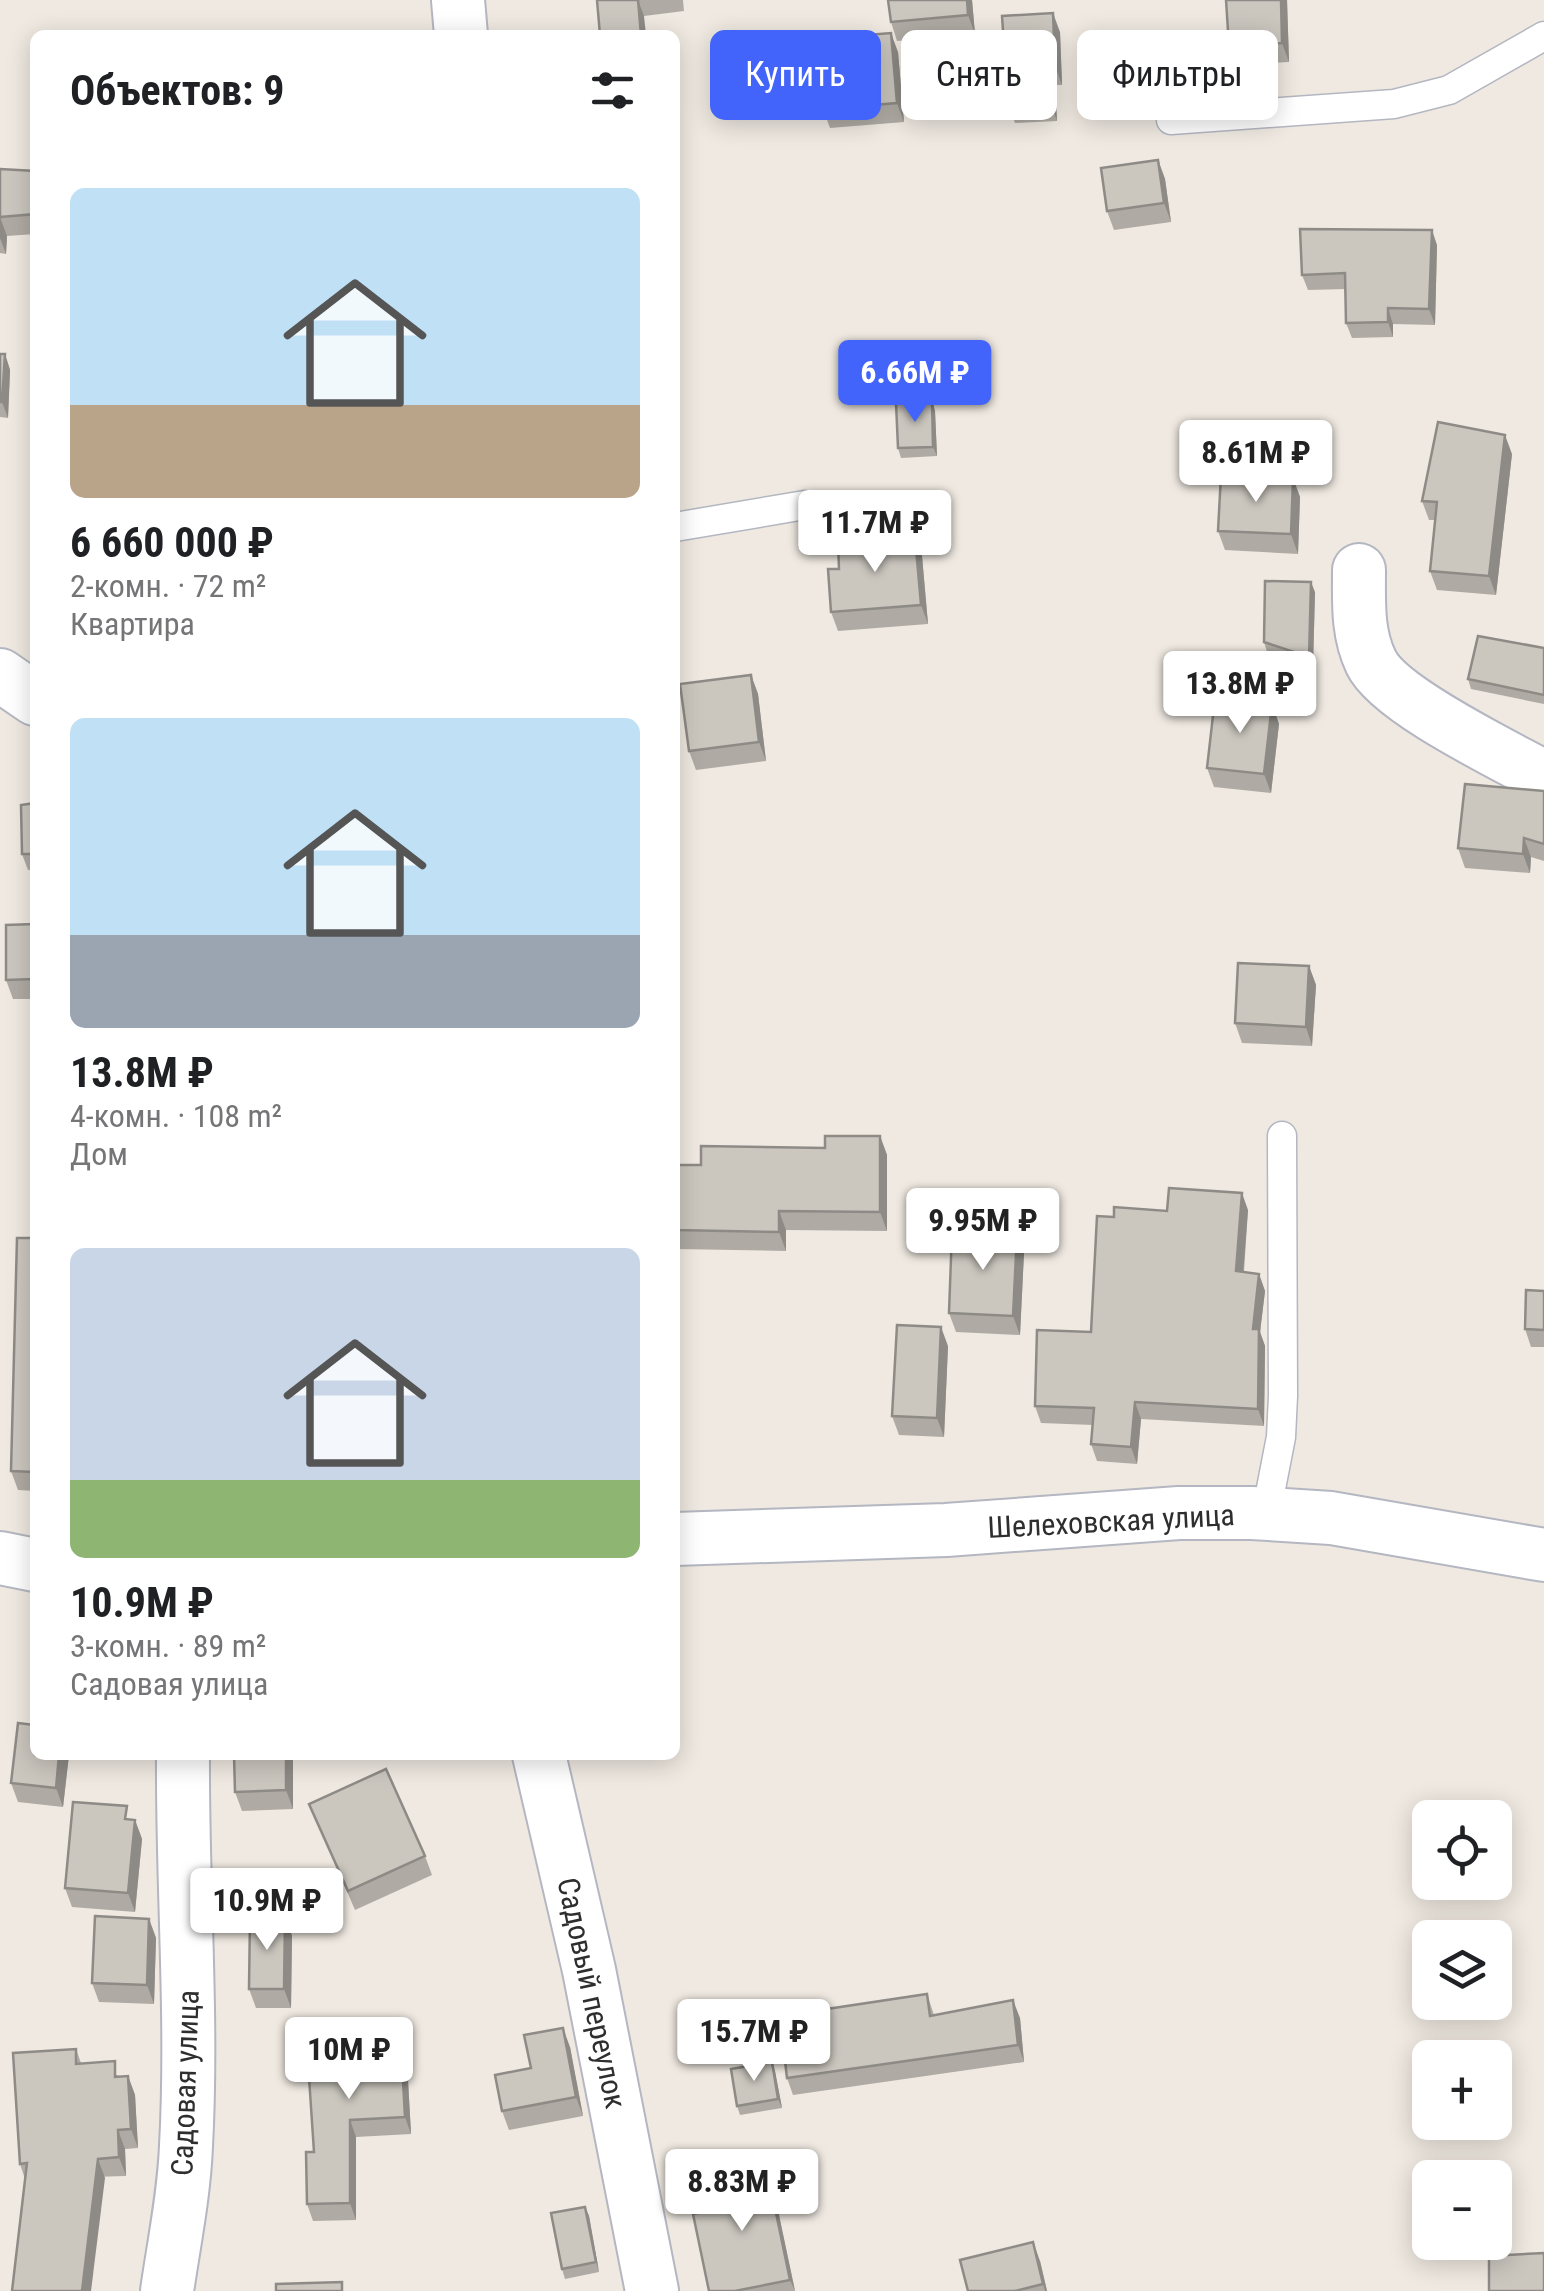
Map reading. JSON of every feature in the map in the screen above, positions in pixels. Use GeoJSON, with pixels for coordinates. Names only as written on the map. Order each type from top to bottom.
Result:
{"type":"FeatureCollection","features":[{"type":"Feature","properties":{"kind":"street"},"geometry":{"type":"LineString","coordinates":[[458,0],[461,30]]}},
{"type":"Feature","properties":{"kind":"street"},"geometry":{"type":"LineString","coordinates":[[1359,570],[1360,626],[1372,665],[1383,679],[1408,699],[1544,777]]}},
{"type":"Feature","properties":{"kind":"street"},"geometry":{"type":"LineString","coordinates":[[0,674],[30,697]]}},
{"type":"Feature","properties":{"kind":"street"},"geometry":{"type":"LineString","coordinates":[[0,715],[30,703]]}},
{"type":"Feature","properties":{"kind":"street","name":"Шелеховская улица"},"geometry":{"type":"LineString","coordinates":[[680,1539],[946,1530],[1179,1513],[1266,1514],[1331,1518],[1544,1555]]}},
{"type":"Feature","properties":{"kind":"street"},"geometry":{"type":"LineString","coordinates":[[0,1558],[30,1564]]}},
{"type":"Feature","properties":{"kind":"street","name":"Садовая улица"},"geometry":{"type":"LineString","coordinates":[[167,2291],[186,2150],[190,1982],[182,1854],[184,1760]]}},
{"type":"Feature","properties":{"kind":"street","name":"Садовый переулок"},"geometry":{"type":"LineString","coordinates":[[540,1760],[589,1970],[652,2291]]}},
{"type":"Feature","properties":{"kind":"lane"},"geometry":{"type":"LineString","coordinates":[[1278,112],[1394,104],[1449,90],[1544,36]]}},
{"type":"Feature","properties":{"kind":"lane"},"geometry":{"type":"LineString","coordinates":[[680,527],[805,505]]}},
{"type":"Feature","properties":{"kind":"lane"},"geometry":{"type":"LineString","coordinates":[[1266,1514],[1283,1410],[1282,1136]]}},
{"type":"Feature","properties":{"kind":"building"},"geometry":{"type":"Polygon","coordinates":[[[597,0],[638,0],[641,30],[600,30],[597,0]]]}},
{"type":"Feature","properties":{"kind":"building"},"geometry":{"type":"Polygon","coordinates":[[[888,0],[967,0],[968,15],[891,22],[888,0]]]}},
{"type":"Feature","properties":{"kind":"building"},"geometry":{"type":"Polygon","coordinates":[[[1226,0],[1281,0],[1282,43],[1278,43],[1278,30],[1228,30],[1226,0]]]}},
{"type":"Feature","properties":{"kind":"building"},"geometry":{"type":"Polygon","coordinates":[[[1053,13],[1054,30],[1003,30],[1002,16],[1053,13]]]}},
{"type":"Feature","properties":{"kind":"building"},"geometry":{"type":"Polygon","coordinates":[[[891,33],[897,103],[881,104],[881,34],[891,33]]]}},
{"type":"Feature","properties":{"kind":"building"},"geometry":{"type":"Polygon","coordinates":[[[1158,160],[1164,203],[1107,211],[1101,168],[1158,160]]]}},
{"type":"Feature","properties":{"kind":"building"},"geometry":{"type":"Polygon","coordinates":[[[0,169],[30,171],[30,214],[0,217],[0,169]]]}},
{"type":"Feature","properties":{"kind":"building"},"geometry":{"type":"Polygon","coordinates":[[[1300,229],[1432,230],[1429,309],[1388,308],[1388,322],[1346,323],[1345,273],[1302,275],[1300,229]]]}},
{"type":"Feature","properties":{"kind":"building"},"geometry":{"type":"Polygon","coordinates":[[[0,354],[5,354],[2,402],[0,402],[0,354]]]}},
{"type":"Feature","properties":{"kind":"building"},"geometry":{"type":"Polygon","coordinates":[[[932,401],[933,447],[898,448],[896,403],[932,401]]]}},
{"type":"Feature","properties":{"kind":"building"},"geometry":{"type":"Polygon","coordinates":[[[1438,422],[1505,435],[1489,576],[1430,571],[1437,502],[1422,501],[1438,422]]]}},
{"type":"Feature","properties":{"kind":"building"},"geometry":{"type":"Polygon","coordinates":[[[1221,475],[1293,478],[1291,534],[1218,531],[1221,475]]]}},
{"type":"Feature","properties":{"kind":"building"},"geometry":{"type":"Polygon","coordinates":[[[915,537],[921,605],[831,612],[828,569],[839,569],[838,543],[915,537]]]}},
{"type":"Feature","properties":{"kind":"building"},"geometry":{"type":"Polygon","coordinates":[[[1265,581],[1311,582],[1309,657],[1264,642],[1265,581]]]}},
{"type":"Feature","properties":{"kind":"building"},"geometry":{"type":"Polygon","coordinates":[[[1478,636],[1544,648],[1544,695],[1468,679],[1478,636]]]}},
{"type":"Feature","properties":{"kind":"building"},"geometry":{"type":"Polygon","coordinates":[[[751,675],[759,742],[689,751],[680,684],[751,675]]]}},
{"type":"Feature","properties":{"kind":"building"},"geometry":{"type":"Polygon","coordinates":[[[1215,698],[1272,704],[1264,774],[1207,768],[1215,698]]]}},
{"type":"Feature","properties":{"kind":"building"},"geometry":{"type":"Polygon","coordinates":[[[1465,784],[1544,791],[1544,844],[1524,838],[1523,854],[1458,848],[1465,784]]]}},
{"type":"Feature","properties":{"kind":"building"},"geometry":{"type":"Polygon","coordinates":[[[30,804],[30,854],[22,854],[21,805],[30,804]]]}},
{"type":"Feature","properties":{"kind":"building"},"geometry":{"type":"Polygon","coordinates":[[[30,924],[30,979],[6,980],[6,925],[30,924]]]}},
{"type":"Feature","properties":{"kind":"building"},"geometry":{"type":"Polygon","coordinates":[[[1238,963],[1309,966],[1306,1027],[1235,1023],[1238,963]]]}},
{"type":"Feature","properties":{"kind":"building"},"geometry":{"type":"Polygon","coordinates":[[[825,1136],[880,1136],[880,1212],[779,1211],[779,1232],[680,1230],[680,1165],[701,1165],[701,1146],[825,1148],[825,1136]]]}},
{"type":"Feature","properties":{"kind":"building"},"geometry":{"type":"Polygon","coordinates":[[[1169,1188],[1242,1193],[1236,1271],[1259,1274],[1253,1329],[1259,1329],[1258,1409],[1135,1402],[1131,1447],[1091,1444],[1094,1408],[1035,1406],[1037,1330],[1091,1332],[1097,1216],[1114,1217],[1114,1207],[1167,1211],[1169,1188]]]}},
{"type":"Feature","properties":{"kind":"building"},"geometry":{"type":"Polygon","coordinates":[[[952,1231],[1017,1234],[1013,1316],[949,1313],[952,1231]]]}},
{"type":"Feature","properties":{"kind":"building"},"geometry":{"type":"Polygon","coordinates":[[[17,1238],[30,1238],[30,1472],[11,1471],[17,1238]]]}},
{"type":"Feature","properties":{"kind":"building"},"geometry":{"type":"Polygon","coordinates":[[[1526,1290],[1544,1291],[1544,1330],[1525,1329],[1526,1290]]]}},
{"type":"Feature","properties":{"kind":"building"},"geometry":{"type":"Polygon","coordinates":[[[897,1325],[941,1327],[937,1418],[892,1416],[897,1325]]]}},
{"type":"Feature","properties":{"kind":"building"},"geometry":{"type":"Polygon","coordinates":[[[18,1723],[30,1724],[30,1760],[59,1760],[56,1788],[11,1783],[18,1723]]]}},
{"type":"Feature","properties":{"kind":"building"},"geometry":{"type":"Polygon","coordinates":[[[234,1760],[286,1760],[286,1790],[235,1792],[234,1760]]]}},
{"type":"Feature","properties":{"kind":"building"},"geometry":{"type":"Polygon","coordinates":[[[386,1769],[425,1856],[348,1891],[309,1804],[386,1769]]]}},
{"type":"Feature","properties":{"kind":"building"},"geometry":{"type":"Polygon","coordinates":[[[73,1802],[127,1806],[125,1819],[135,1820],[128,1893],[65,1888],[73,1802]]]}},
{"type":"Feature","properties":{"kind":"building"},"geometry":{"type":"Polygon","coordinates":[[[95,1916],[149,1919],[147,1985],[92,1983],[95,1916]]]}},
{"type":"Feature","properties":{"kind":"building"},"geometry":{"type":"Polygon","coordinates":[[[250,1917],[285,1917],[284,1989],[249,1989],[250,1917]]]}},
{"type":"Feature","properties":{"kind":"building"},"geometry":{"type":"Polygon","coordinates":[[[927,1994],[930,2016],[1013,2000],[1018,2045],[787,2078],[779,2009],[819,2005],[820,2010],[927,1994]]]}},
{"type":"Feature","properties":{"kind":"building"},"geometry":{"type":"Polygon","coordinates":[[[400,2027],[405,2117],[350,2120],[350,2203],[307,2204],[306,2152],[314,2152],[308,2062],[318,2061],[317,2032],[400,2027]]]}},
{"type":"Feature","properties":{"kind":"building"},"geometry":{"type":"Polygon","coordinates":[[[563,2028],[576,2097],[502,2111],[495,2075],[531,2068],[524,2035],[563,2028]]]}},
{"type":"Feature","properties":{"kind":"building"},"geometry":{"type":"Polygon","coordinates":[[[76,2049],[76,2064],[115,2061],[115,2077],[128,2076],[131,2129],[118,2130],[119,2157],[98,2159],[82,2291],[12,2291],[27,2163],[20,2164],[13,2053],[76,2049]]]}},
{"type":"Feature","properties":{"kind":"building"},"geometry":{"type":"Polygon","coordinates":[[[772,2062],[778,2099],[737,2106],[731,2069],[772,2062]]]}},
{"type":"Feature","properties":{"kind":"building"},"geometry":{"type":"Polygon","coordinates":[[[766,2165],[790,2280],[735,2291],[709,2291],[693,2214],[721,2208],[714,2176],[766,2165]]]}},
{"type":"Feature","properties":{"kind":"building"},"geometry":{"type":"Polygon","coordinates":[[[585,2207],[596,2262],[562,2269],[551,2213],[585,2207]]]}},
{"type":"Feature","properties":{"kind":"building"},"geometry":{"type":"Polygon","coordinates":[[[1033,2242],[1043,2284],[1015,2291],[968,2291],[960,2260],[1033,2242]]]}},
{"type":"Feature","properties":{"kind":"building"},"geometry":{"type":"Polygon","coordinates":[[[1544,2253],[1544,2291],[1489,2291],[1489,2260],[1512,2260],[1512,2255],[1544,2253]]]}},
{"type":"Feature","properties":{"kind":"building"},"geometry":{"type":"Polygon","coordinates":[[[342,2282],[342,2291],[276,2291],[276,2284],[342,2282]]]}}]}
